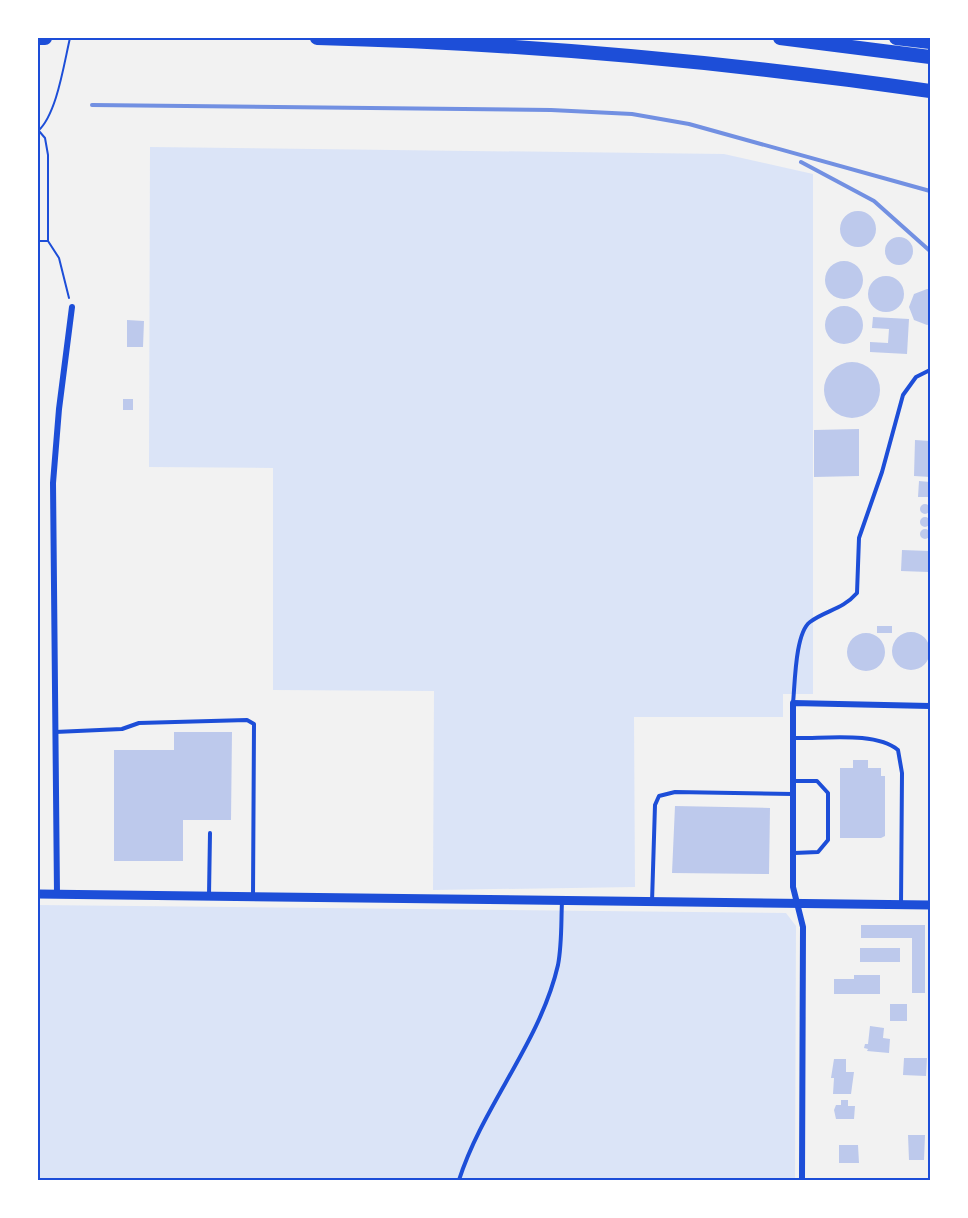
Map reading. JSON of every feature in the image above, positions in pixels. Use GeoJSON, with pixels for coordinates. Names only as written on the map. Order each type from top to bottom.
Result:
{"type":"FeatureCollection","features":[{"type":"Feature","properties":{"kind":"highway"},"geometry":{"type":"LineString","coordinates":[[38,38],[45,38]]}},
{"type":"Feature","properties":{"kind":"highway"},"geometry":{"type":"LineString","coordinates":[[317,38],[488,44],[621,54],[766,69],[930,90]]}},
{"type":"Feature","properties":{"kind":"highway"},"geometry":{"type":"LineString","coordinates":[[780,38],[930,57]]}},
{"type":"Feature","properties":{"kind":"highway"},"geometry":{"type":"LineString","coordinates":[[896,38],[930,42]]}},
{"type":"Feature","properties":{"kind":"street"},"geometry":{"type":"LineString","coordinates":[[57,894],[53,483],[59,409],[72,307]]}},
{"type":"Feature","properties":{"kind":"street"},"geometry":{"type":"LineString","coordinates":[[802,1180],[803,927],[793,886],[793,704],[930,706]]}},
{"type":"Feature","properties":{"kind":"street"},"geometry":{"type":"LineString","coordinates":[[38,894],[930,905]]}},
{"type":"Feature","properties":{"kind":"lane"},"geometry":{"type":"LineString","coordinates":[[793,704],[801,632],[810,622],[847,605],[857,593],[859,538],[882,472],[903,395],[916,377],[930,370]]}},
{"type":"Feature","properties":{"kind":"lane"},"geometry":{"type":"LineString","coordinates":[[55,732],[122,729],[139,723],[171,721],[248,720],[254,724],[253,897]]}},
{"type":"Feature","properties":{"kind":"lane"},"geometry":{"type":"LineString","coordinates":[[793,738],[872,739],[889,742],[898,750],[902,773],[901,905]]}},
{"type":"Feature","properties":{"kind":"lane"},"geometry":{"type":"LineString","coordinates":[[793,781],[817,781],[828,793],[828,840],[825,847],[818,852],[793,853]]}},
{"type":"Feature","properties":{"kind":"lane"},"geometry":{"type":"LineString","coordinates":[[652,902],[655,806],[659,796],[675,792],[793,794]]}},
{"type":"Feature","properties":{"kind":"lane"},"geometry":{"type":"LineString","coordinates":[[209,896],[210,833]]}},
{"type":"Feature","properties":{"kind":"lane"},"geometry":{"type":"LineString","coordinates":[[459,1180],[467,1155],[533,1032],[558,965],[562,902]]}},
{"type":"Feature","properties":{"kind":"path"},"geometry":{"type":"LineString","coordinates":[[70,38],[54,99],[38,131],[45,138],[48,155],[48,241],[59,258],[72,307]]}},
{"type":"Feature","properties":{"kind":"path"},"geometry":{"type":"LineString","coordinates":[[38,241],[48,241]]}},
{"type":"Feature","properties":{"kind":"shaded area"},"geometry":{"type":"Polygon","coordinates":[[[150,147],[724,154],[813,174],[813,694],[783,694],[783,717],[634,717],[635,887],[433,890],[434,691],[273,690],[273,468],[149,467],[150,147]]]}},
{"type":"Feature","properties":{"kind":"shaded area"},"geometry":{"type":"Polygon","coordinates":[[[38,905],[786,913],[796,926],[795,1180],[38,1180],[38,905]]]}},
{"type":"Feature","properties":{"kind":"building"},"geometry":{"type":"Polygon","coordinates":[[[858,211],[871,216],[876,229],[871,242],[858,247],[845,242],[840,229],[845,216],[858,211]]]}},
{"type":"Feature","properties":{"kind":"building"},"geometry":{"type":"Polygon","coordinates":[[[899,237],[909,241],[913,251],[909,261],[899,265],[889,261],[885,251],[889,241],[899,237]]]}},
{"type":"Feature","properties":{"kind":"building"},"geometry":{"type":"Polygon","coordinates":[[[844,261],[857,267],[863,280],[857,293],[844,299],[831,293],[825,280],[831,267],[844,261]]]}},
{"type":"Feature","properties":{"kind":"building"},"geometry":{"type":"Polygon","coordinates":[[[886,276],[899,281],[904,294],[899,307],[886,312],[873,307],[868,294],[873,281],[886,276]]]}},
{"type":"Feature","properties":{"kind":"building"},"geometry":{"type":"Polygon","coordinates":[[[930,289],[930,324],[927,325],[914,320],[909,307],[914,294],[930,289]]]}},
{"type":"Feature","properties":{"kind":"building"},"geometry":{"type":"Polygon","coordinates":[[[844,306],[857,312],[863,325],[857,338],[844,344],[831,338],[825,325],[831,312],[844,306]]]}},
{"type":"Feature","properties":{"kind":"building"},"geometry":{"type":"Polygon","coordinates":[[[873,317],[909,319],[907,354],[870,352],[870,342],[888,343],[889,329],[872,328],[873,317]]]}},
{"type":"Feature","properties":{"kind":"building"},"geometry":{"type":"Polygon","coordinates":[[[127,320],[144,321],[143,347],[127,347],[127,320]]]}},
{"type":"Feature","properties":{"kind":"building"},"geometry":{"type":"Polygon","coordinates":[[[852,362],[863,364],[872,370],[878,379],[880,390],[878,401],[872,410],[863,416],[852,418],[841,416],[832,410],[826,401],[824,390],[826,379],[832,370],[841,364],[852,362]]]}},
{"type":"Feature","properties":{"kind":"building"},"geometry":{"type":"Polygon","coordinates":[[[123,399],[133,399],[133,410],[123,410],[123,399]]]}},
{"type":"Feature","properties":{"kind":"building"},"geometry":{"type":"Polygon","coordinates":[[[859,429],[859,476],[814,477],[814,430],[859,429]]]}},
{"type":"Feature","properties":{"kind":"building"},"geometry":{"type":"Polygon","coordinates":[[[915,440],[930,441],[930,477],[914,476],[915,440]]]}},
{"type":"Feature","properties":{"kind":"building"},"geometry":{"type":"Polygon","coordinates":[[[919,481],[930,482],[930,497],[918,497],[919,481]]]}},
{"type":"Feature","properties":{"kind":"building"},"geometry":{"type":"Polygon","coordinates":[[[925,504],[929,505],[929,513],[925,514],[921,513],[920,509],[921,505],[925,504]]]}},
{"type":"Feature","properties":{"kind":"building"},"geometry":{"type":"Polygon","coordinates":[[[925,517],[929,518],[929,526],[925,527],[921,526],[920,522],[921,518],[925,517]]]}},
{"type":"Feature","properties":{"kind":"building"},"geometry":{"type":"Polygon","coordinates":[[[925,529],[929,530],[929,538],[925,539],[921,538],[920,534],[921,530],[925,529]]]}},
{"type":"Feature","properties":{"kind":"building"},"geometry":{"type":"Polygon","coordinates":[[[902,550],[929,551],[928,572],[901,571],[902,550]]]}},
{"type":"Feature","properties":{"kind":"building"},"geometry":{"type":"Polygon","coordinates":[[[877,626],[892,626],[892,633],[877,633],[877,626]]]}},
{"type":"Feature","properties":{"kind":"building"},"geometry":{"type":"Polygon","coordinates":[[[911,632],[924,638],[930,651],[924,664],[911,670],[898,664],[892,651],[898,638],[911,632]]]}},
{"type":"Feature","properties":{"kind":"building"},"geometry":{"type":"Polygon","coordinates":[[[866,633],[879,639],[885,652],[879,665],[866,671],[853,665],[847,652],[853,639],[866,633]]]}},
{"type":"Feature","properties":{"kind":"building"},"geometry":{"type":"Polygon","coordinates":[[[174,732],[232,732],[231,820],[183,820],[183,861],[114,861],[114,750],[174,750],[174,732]]]}},
{"type":"Feature","properties":{"kind":"building"},"geometry":{"type":"Polygon","coordinates":[[[853,760],[868,760],[868,768],[881,768],[881,776],[885,776],[885,836],[881,838],[840,838],[840,768],[853,768],[853,760]]]}},
{"type":"Feature","properties":{"kind":"building"},"geometry":{"type":"Polygon","coordinates":[[[675,806],[770,808],[769,874],[672,873],[675,806]]]}},
{"type":"Feature","properties":{"kind":"building"},"geometry":{"type":"Polygon","coordinates":[[[861,925],[925,925],[925,993],[912,993],[912,938],[861,938],[861,925]]]}},
{"type":"Feature","properties":{"kind":"building"},"geometry":{"type":"Polygon","coordinates":[[[860,948],[900,948],[900,962],[860,962],[860,948]]]}},
{"type":"Feature","properties":{"kind":"building"},"geometry":{"type":"Polygon","coordinates":[[[854,975],[880,975],[880,994],[834,994],[834,979],[854,979],[854,975]]]}},
{"type":"Feature","properties":{"kind":"building"},"geometry":{"type":"Polygon","coordinates":[[[890,1004],[907,1004],[907,1021],[890,1021],[890,1004]]]}},
{"type":"Feature","properties":{"kind":"building"},"geometry":{"type":"Polygon","coordinates":[[[870,1026],[884,1028],[883,1038],[890,1039],[889,1053],[867,1051],[868,1049],[864,1048],[865,1044],[868,1044],[870,1026]]]}},
{"type":"Feature","properties":{"kind":"building"},"geometry":{"type":"Polygon","coordinates":[[[904,1058],[927,1058],[926,1076],[903,1075],[904,1058]]]}},
{"type":"Feature","properties":{"kind":"building"},"geometry":{"type":"Polygon","coordinates":[[[834,1059],[846,1059],[846,1072],[854,1072],[851,1094],[833,1094],[834,1078],[831,1078],[834,1059]]]}},
{"type":"Feature","properties":{"kind":"building"},"geometry":{"type":"Polygon","coordinates":[[[841,1100],[848,1100],[848,1106],[855,1106],[854,1119],[836,1119],[834,1110],[836,1105],[841,1105],[841,1100]]]}},
{"type":"Feature","properties":{"kind":"building"},"geometry":{"type":"Polygon","coordinates":[[[908,1135],[925,1135],[924,1160],[909,1160],[908,1135]]]}},
{"type":"Feature","properties":{"kind":"building"},"geometry":{"type":"Polygon","coordinates":[[[839,1145],[858,1145],[859,1163],[839,1163],[839,1145]]]}},
{"type":"Feature","properties":{"kind":"railway"},"geometry":{"type":"LineString","coordinates":[[92,105],[551,110],[632,114],[689,124],[930,191]]}},
{"type":"Feature","properties":{"kind":"railway"},"geometry":{"type":"LineString","coordinates":[[801,162],[874,201],[930,251]]}}]}
